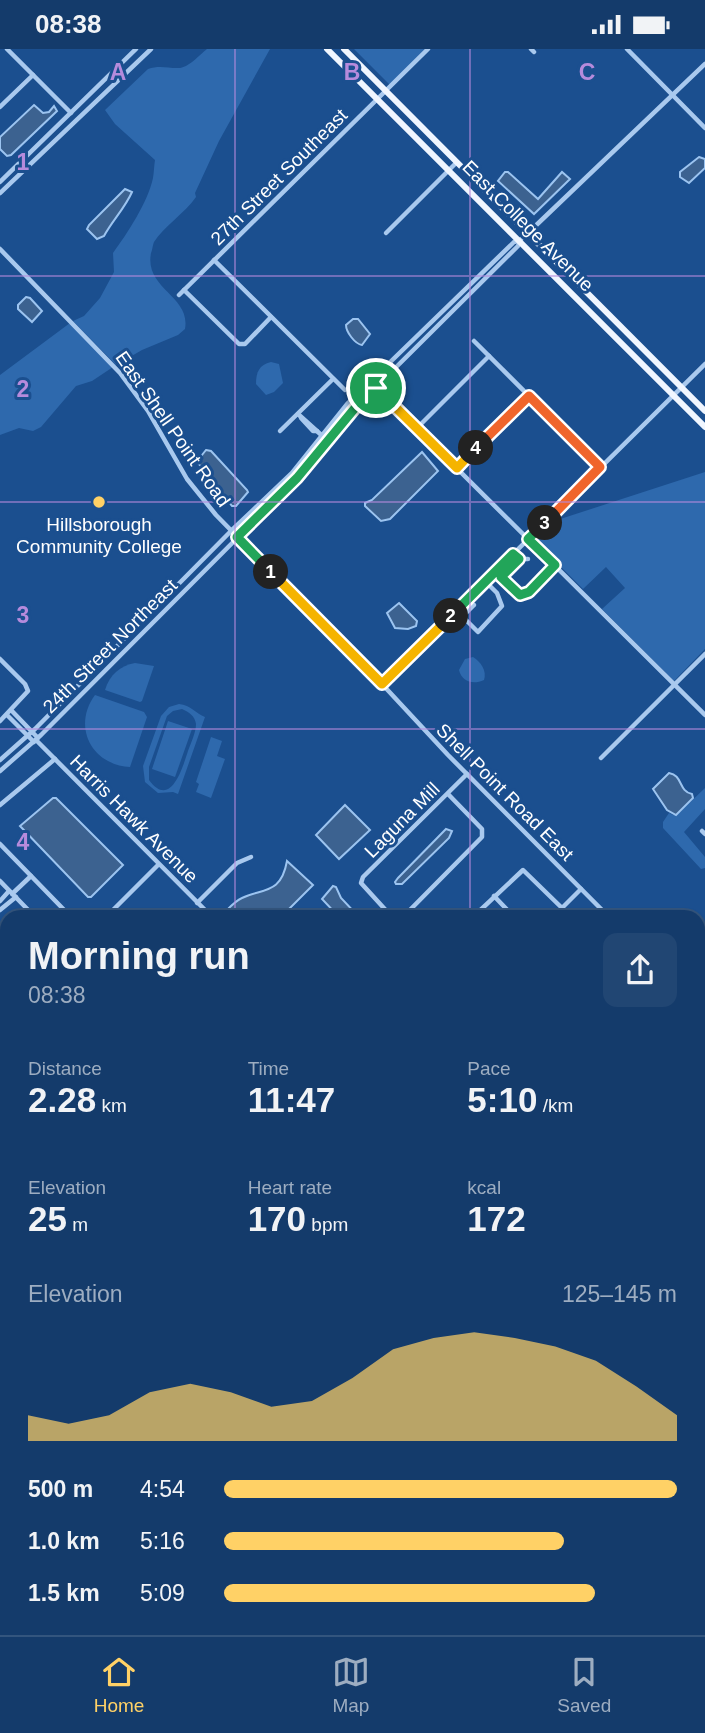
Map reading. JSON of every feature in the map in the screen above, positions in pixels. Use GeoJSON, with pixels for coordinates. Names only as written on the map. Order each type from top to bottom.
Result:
{"type":"FeatureCollection","features":[{"type":"Feature","properties":{"kind":"main road","name":"East College Avenue"},"geometry":{"type":"LineString","coordinates":[[327,49],[379,98],[705,427]]}},
{"type":"Feature","properties":{"kind":"main road","name":"East College Avenue"},"geometry":{"type":"LineString","coordinates":[[344,49],[705,411]]}},
{"type":"Feature","properties":{"kind":"street"},"geometry":{"type":"LineString","coordinates":[[7,49],[71,113]]}},
{"type":"Feature","properties":{"kind":"street"},"geometry":{"type":"LineString","coordinates":[[0,182],[136,49]]}},
{"type":"Feature","properties":{"kind":"street"},"geometry":{"type":"LineString","coordinates":[[0,193],[151,49]]}},
{"type":"Feature","properties":{"kind":"street","name":"27th Street Southeast"},"geometry":{"type":"LineString","coordinates":[[179,295],[428,49]]}},
{"type":"Feature","properties":{"kind":"street"},"geometry":{"type":"LineString","coordinates":[[627,49],[705,128]]}},
{"type":"Feature","properties":{"kind":"street"},"geometry":{"type":"LineString","coordinates":[[520,240],[705,64]]}},
{"type":"Feature","properties":{"kind":"street"},"geometry":{"type":"LineString","coordinates":[[0,107],[33,75]]}},
{"type":"Feature","properties":{"kind":"street"},"geometry":{"type":"LineString","coordinates":[[386,233],[457,162]]}},
{"type":"Feature","properties":{"kind":"street","name":"24th Street Northeast"},"geometry":{"type":"LineString","coordinates":[[0,760],[30,734],[292,473],[348,404],[370,382],[512,243],[520,240]]}},
{"type":"Feature","properties":{"kind":"street","name":"24th Street Northeast"},"geometry":{"type":"LineString","coordinates":[[0,771],[36,740],[297,478],[355,408],[518,246],[520,240]]}},
{"type":"Feature","properties":{"kind":"street","name":"East Shell Point Road"},"geometry":{"type":"LineString","coordinates":[[0,249],[120,373],[148,411],[187,479],[231,531],[382,684]]}},
{"type":"Feature","properties":{"kind":"street"},"geometry":{"type":"LineString","coordinates":[[214,260],[345,390]]}},
{"type":"Feature","properties":{"kind":"street"},"geometry":{"type":"LineString","coordinates":[[184,289],[239,344],[245,344],[271,317]]}},
{"type":"Feature","properties":{"kind":"street"},"geometry":{"type":"LineString","coordinates":[[474,341],[600,467]]}},
{"type":"Feature","properties":{"kind":"street"},"geometry":{"type":"LineString","coordinates":[[417,428],[489,356]]}},
{"type":"Feature","properties":{"kind":"street"},"geometry":{"type":"LineString","coordinates":[[382,684],[705,364]]}},
{"type":"Feature","properties":{"kind":"street"},"geometry":{"type":"LineString","coordinates":[[281,431],[300,415],[333,379]]}},
{"type":"Feature","properties":{"kind":"street"},"geometry":{"type":"LineString","coordinates":[[370,382],[705,715]]}},
{"type":"Feature","properties":{"kind":"street"},"geometry":{"type":"LineString","coordinates":[[457,468],[529,396]]}},
{"type":"Feature","properties":{"kind":"street"},"geometry":{"type":"LineString","coordinates":[[300,415],[313,431],[317,431],[328,442]]}},
{"type":"Feature","properties":{"kind":"street"},"geometry":{"type":"LineString","coordinates":[[513,554],[519,559],[528,559]]}},
{"type":"Feature","properties":{"kind":"street"},"geometry":{"type":"LineString","coordinates":[[519,559],[501,577],[520,595],[529,592],[555,565]]}},
{"type":"Feature","properties":{"kind":"street"},"geometry":{"type":"LineString","coordinates":[[457,611],[478,632],[502,606],[497,593],[486,582]]}},
{"type":"Feature","properties":{"kind":"street"},"geometry":{"type":"LineString","coordinates":[[462,617],[474,605]]}},
{"type":"Feature","properties":{"kind":"street"},"geometry":{"type":"LineString","coordinates":[[601,758],[705,654]]}},
{"type":"Feature","properties":{"kind":"street"},"geometry":{"type":"LineString","coordinates":[[0,659],[25,684],[28,691],[0,721]]}},
{"type":"Feature","properties":{"kind":"street","name":"Shell Point Road East"},"geometry":{"type":"LineString","coordinates":[[382,684],[602,910]]}},
{"type":"Feature","properties":{"kind":"street","name":"Harris Hawk Avenue"},"geometry":{"type":"LineString","coordinates":[[9,712],[204,910]]}},
{"type":"Feature","properties":{"kind":"street"},"geometry":{"type":"LineString","coordinates":[[0,805],[55,759]]}},
{"type":"Feature","properties":{"kind":"street","name":"Laguna Mill"},"geometry":{"type":"LineString","coordinates":[[385,910],[364,889],[362,880],[467,774]]}},
{"type":"Feature","properties":{"kind":"street"},"geometry":{"type":"LineString","coordinates":[[410,910],[482,837],[482,829],[447,794]]}},
{"type":"Feature","properties":{"kind":"street"},"geometry":{"type":"LineString","coordinates":[[0,844],[64,910]]}},
{"type":"Feature","properties":{"kind":"street"},"geometry":{"type":"LineString","coordinates":[[197,903],[237,863],[251,857]]}},
{"type":"Feature","properties":{"kind":"street"},"geometry":{"type":"LineString","coordinates":[[114,910],[158,865]]}},
{"type":"Feature","properties":{"kind":"street"},"geometry":{"type":"LineString","coordinates":[[480,910],[523,870],[562,908],[581,889]]}},
{"type":"Feature","properties":{"kind":"street"},"geometry":{"type":"LineString","coordinates":[[0,910],[31,876]]}},
{"type":"Feature","properties":{"kind":"street"},"geometry":{"type":"LineString","coordinates":[[0,881],[28,910]]}},
{"type":"Feature","properties":{"kind":"street"},"geometry":{"type":"LineString","coordinates":[[0,901],[12,894]]}},
{"type":"Feature","properties":{"kind":"street"},"geometry":{"type":"LineString","coordinates":[[494,896],[507,910]]}},
{"type":"Feature","properties":{"kind":"shaded area"},"geometry":{"type":"Polygon","coordinates":[[[207,49],[270,49],[219,141],[195,193],[196,197],[154,243],[151,265],[154,275],[181,308],[185,329],[116,365],[73,321],[84,316],[100,298],[114,272],[113,253],[147,197],[155,160],[115,124],[105,110],[148,69],[181,68],[207,49]]]}},
{"type":"Feature","properties":{"kind":"shaded area"},"geometry":{"type":"Polygon","coordinates":[[[354,49],[425,49],[390,85],[354,49]]]}},
{"type":"Feature","properties":{"kind":"shaded area"},"geometry":{"type":"Polygon","coordinates":[[[34,105],[43,113],[49,112],[54,106],[57,111],[7,156],[0,149],[0,137],[34,105]]]}},
{"type":"Feature","properties":{"kind":"shaded area"},"geometry":{"type":"Polygon","coordinates":[[[699,157],[705,159],[705,168],[689,183],[680,177],[680,172],[699,157]]]}},
{"type":"Feature","properties":{"kind":"shaded area"},"geometry":{"type":"Polygon","coordinates":[[[505,172],[538,199],[562,172],[570,179],[534,214],[498,181],[505,172]]]}},
{"type":"Feature","properties":{"kind":"shaded area"},"geometry":{"type":"Polygon","coordinates":[[[125,189],[132,192],[129,198],[104,236],[97,239],[87,229],[89,225],[125,189]]]}},
{"type":"Feature","properties":{"kind":"shaded area"},"geometry":{"type":"Polygon","coordinates":[[[26,297],[42,311],[32,322],[18,309],[18,305],[26,297]]]}},
{"type":"Feature","properties":{"kind":"shaded area"},"geometry":{"type":"Polygon","coordinates":[[[353,319],[358,319],[370,334],[362,345],[354,340],[346,328],[353,319]]]}},
{"type":"Feature","properties":{"kind":"shaded area"},"geometry":{"type":"Polygon","coordinates":[[[70,323],[113,367],[92,381],[76,386],[41,427],[33,431],[19,428],[0,435],[0,375],[70,323]]]}},
{"type":"Feature","properties":{"kind":"shaded area"},"geometry":{"type":"Polygon","coordinates":[[[271,362],[279,364],[283,383],[274,392],[266,395],[256,384],[257,376],[261,367],[271,362]]]}},
{"type":"Feature","properties":{"kind":"shaded area"},"geometry":{"type":"Polygon","coordinates":[[[206,450],[211,451],[247,490],[236,506],[232,506],[198,463],[206,450]]]}},
{"type":"Feature","properties":{"kind":"shaded area"},"geometry":{"type":"Polygon","coordinates":[[[422,452],[438,471],[390,519],[381,521],[365,503],[372,500],[422,452]]]}},
{"type":"Feature","properties":{"kind":"shaded area"},"geometry":{"type":"Polygon","coordinates":[[[705,472],[705,649],[674,681],[602,609],[625,588],[606,567],[583,589],[532,538],[548,523],[705,472]]]}},
{"type":"Feature","properties":{"kind":"shaded area"},"geometry":{"type":"Polygon","coordinates":[[[399,603],[417,621],[416,626],[408,629],[395,628],[387,613],[399,603]]]}},
{"type":"Feature","properties":{"kind":"shaded area"},"geometry":{"type":"Polygon","coordinates":[[[473,657],[483,667],[484,680],[468,681],[460,674],[459,670],[465,659],[473,657]]]}},
{"type":"Feature","properties":{"kind":"shaded area"},"geometry":{"type":"Polygon","coordinates":[[[135,663],[154,666],[142,701],[105,690],[116,672],[135,663]]]}},
{"type":"Feature","properties":{"kind":"shaded area"},"geometry":{"type":"Polygon","coordinates":[[[95,695],[144,712],[147,717],[130,767],[116,765],[105,759],[89,742],[85,719],[95,695]]]}},
{"type":"Feature","properties":{"kind":"shaded area"},"geometry":{"type":"Polygon","coordinates":[[[183,705],[205,717],[178,794],[158,793],[145,782],[143,766],[161,716],[169,707],[183,705]],[[182,709],[167,716],[149,767],[149,780],[157,788],[164,790],[170,788],[179,775],[195,730],[194,719],[182,709]]]}},
{"type":"Feature","properties":{"kind":"shaded area"},"geometry":{"type":"Polygon","coordinates":[[[168,721],[192,729],[175,777],[152,769],[168,721]]]}},
{"type":"Feature","properties":{"kind":"shaded area"},"geometry":{"type":"Polygon","coordinates":[[[211,737],[222,741],[217,756],[225,759],[211,798],[196,792],[199,784],[196,782],[211,737]]]}},
{"type":"Feature","properties":{"kind":"shaded area"},"geometry":{"type":"Polygon","coordinates":[[[669,773],[677,777],[684,790],[692,794],[693,798],[676,815],[667,810],[653,789],[669,773]]]}},
{"type":"Feature","properties":{"kind":"shaded area"},"geometry":{"type":"Polygon","coordinates":[[[705,788],[705,809],[684,832],[705,857],[705,868],[701,869],[663,828],[663,822],[669,813],[678,814],[705,788]]]}},
{"type":"Feature","properties":{"kind":"shaded area"},"geometry":{"type":"Polygon","coordinates":[[[53,798],[123,865],[91,897],[88,897],[20,826],[53,798]]]}},
{"type":"Feature","properties":{"kind":"shaded area"},"geometry":{"type":"Polygon","coordinates":[[[345,805],[370,830],[339,859],[316,835],[345,805]]]}},
{"type":"Feature","properties":{"kind":"shaded area"},"geometry":{"type":"Polygon","coordinates":[[[446,829],[452,831],[449,838],[402,884],[396,884],[398,878],[446,829]]]}},
{"type":"Feature","properties":{"kind":"shaded area"},"geometry":{"type":"Polygon","coordinates":[[[287,861],[313,885],[288,910],[227,910],[239,899],[276,885],[287,861]]]}},
{"type":"Feature","properties":{"kind":"shaded area"},"geometry":{"type":"Polygon","coordinates":[[[333,886],[336,887],[341,898],[352,910],[332,910],[322,899],[333,886]]]}},
{"type":"Feature","properties":{"kind":"place","name":"Hillsborough Community College"},"geometry":{"type":"Point","coordinates":[99,502]}},
{"type":"Feature","properties":{"kind":"route"},"geometry":{"type":"LineString","coordinates":[[376,388],[457,468],[529,396],[600,467],[528,539],[555,565],[529,592],[520,595],[501,577],[519,559],[513,554],[382,684],[237,537],[297,478],[355,408],[376,388]]}}]}
